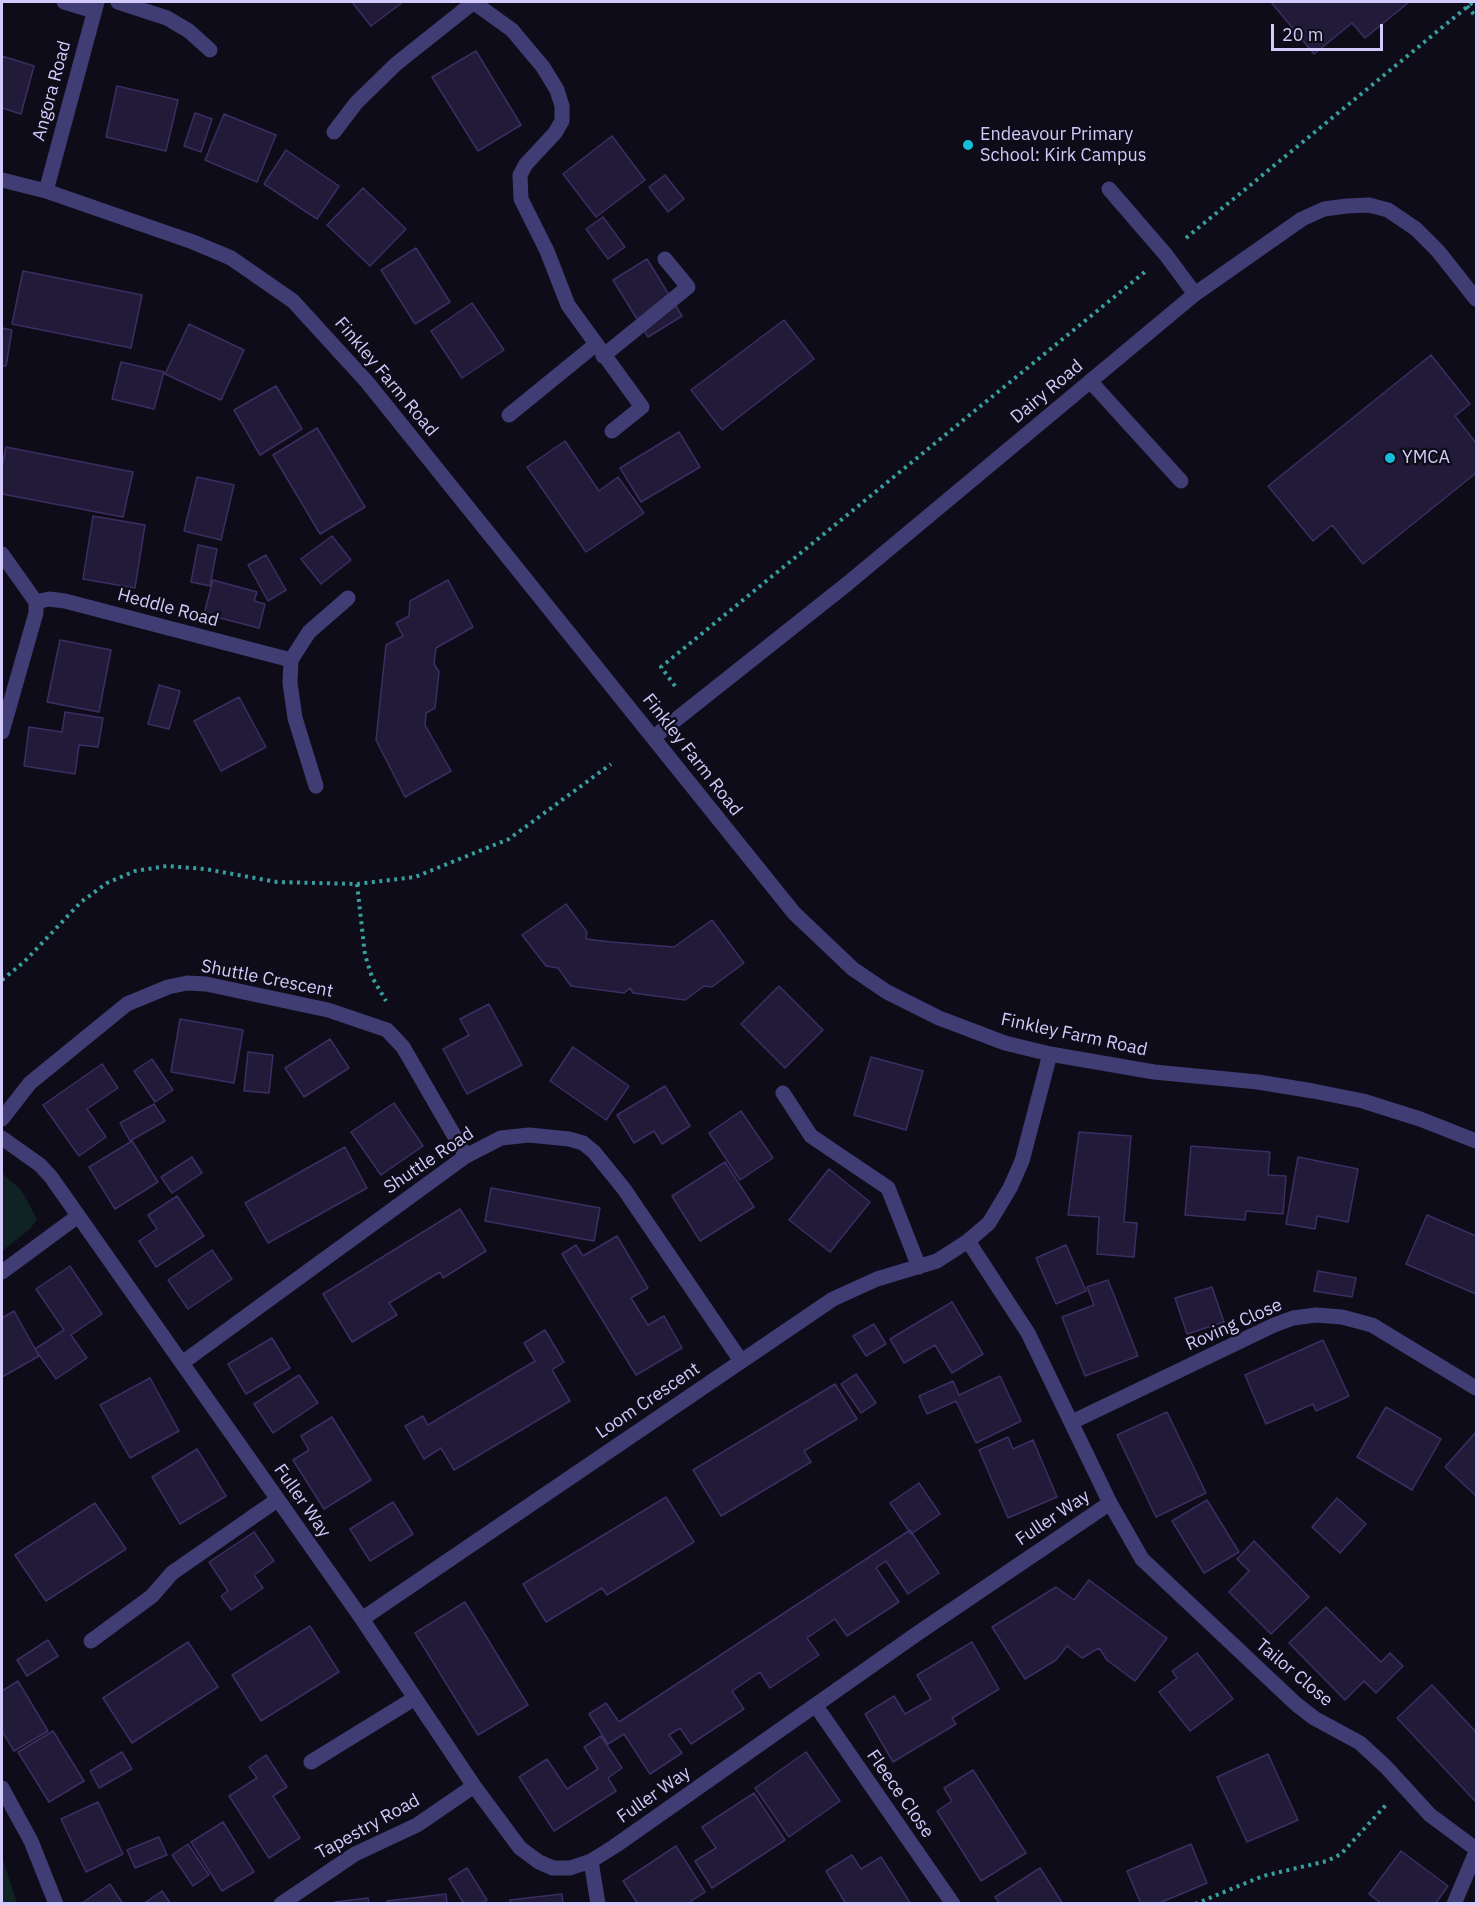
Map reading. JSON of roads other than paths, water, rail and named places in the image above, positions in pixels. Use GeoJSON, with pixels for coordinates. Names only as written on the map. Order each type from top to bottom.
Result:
{"type":"FeatureCollection","features":[{"type":"Feature","properties":{"kind":"street"},"geometry":{"type":"LineString","coordinates":[[64,2],[96,6]]}},
{"type":"Feature","properties":{"kind":"street"},"geometry":{"type":"LineString","coordinates":[[118,2],[167,18],[189,31],[210,50]]}},
{"type":"Feature","properties":{"kind":"street"},"geometry":{"type":"LineString","coordinates":[[334,132],[356,103],[396,64],[474,2],[512,30],[543,67],[557,90],[562,106],[562,121],[555,133],[526,164],[519,187],[520,199],[547,251],[568,305],[599,351],[642,407],[612,431]]}},
{"type":"Feature","properties":{"kind":"street","name":"Angora Road"},"geometry":{"type":"LineString","coordinates":[[46,190],[96,6]]}},
{"type":"Feature","properties":{"kind":"street","name":"Finkley Farm Road"},"geometry":{"type":"LineString","coordinates":[[2,180],[46,190],[136,220],[231,258],[293,302],[342,352],[794,913],[853,969],[887,992],[968,1031],[1050,1054],[1154,1072],[1258,1082],[1363,1101],[1420,1119],[1476,1141]]}},
{"type":"Feature","properties":{"kind":"street"},"geometry":{"type":"LineString","coordinates":[[1109,189],[1166,255],[1195,294]]}},
{"type":"Feature","properties":{"kind":"street","name":"Dairy Road"},"geometry":{"type":"LineString","coordinates":[[654,737],[847,585],[1195,294],[1302,219],[1324,209],[1369,205],[1388,210],[1416,229],[1438,251],[1476,299]]}},
{"type":"Feature","properties":{"kind":"street"},"geometry":{"type":"LineString","coordinates":[[509,415],[688,287],[666,259]]}},
{"type":"Feature","properties":{"kind":"street"},"geometry":{"type":"LineString","coordinates":[[1090,381],[1181,481]]}},
{"type":"Feature","properties":{"kind":"street"},"geometry":{"type":"LineString","coordinates":[[2,554],[36,602],[36,613],[2,732]]}},
{"type":"Feature","properties":{"kind":"street"},"geometry":{"type":"LineString","coordinates":[[316,786],[293,708],[291,660],[309,632],[348,598]]}},
{"type":"Feature","properties":{"kind":"street","name":"Heddle Road"},"geometry":{"type":"LineString","coordinates":[[36,602],[49,599],[65,601],[291,660]]}},
{"type":"Feature","properties":{"kind":"street","name":"Shuttle Crescent"},"geometry":{"type":"LineString","coordinates":[[2,1119],[30,1083],[127,1004],[168,987],[187,983],[232,988],[260,997],[328,1010],[387,1030],[404,1047],[466,1156]]}},
{"type":"Feature","properties":{"kind":"street"},"geometry":{"type":"LineString","coordinates":[[968,1241],[989,1223],[1010,1188],[1022,1161],[1050,1054]]}},
{"type":"Feature","properties":{"kind":"street"},"geometry":{"type":"LineString","coordinates":[[783,1093],[812,1136],[888,1188],[919,1267]]}},
{"type":"Feature","properties":{"kind":"street","name":"Shuttle Road"},"geometry":{"type":"LineString","coordinates":[[182,1363],[466,1156],[501,1138],[512,1136],[548,1136],[583,1143],[605,1164],[741,1360]]}},
{"type":"Feature","properties":{"kind":"street","name":"Fuller Way"},"geometry":{"type":"LineString","coordinates":[[2,1138],[39,1165],[78,1216],[362,1619],[474,1786],[520,1848],[539,1862],[553,1868],[570,1868],[591,1861],[918,1633],[1110,1503],[1028,1334],[968,1241]]}},
{"type":"Feature","properties":{"kind":"street"},"geometry":{"type":"LineString","coordinates":[[2,1272],[78,1216]]}},
{"type":"Feature","properties":{"kind":"street","name":"Loom Crescent"},"geometry":{"type":"LineString","coordinates":[[362,1619],[833,1299],[877,1279],[937,1261],[968,1241]]}},
{"type":"Feature","properties":{"kind":"street","name":"Roving Close"},"geometry":{"type":"LineString","coordinates":[[1072,1422],[1274,1325],[1293,1318],[1316,1315],[1342,1317],[1372,1325],[1476,1388]]}},
{"type":"Feature","properties":{"kind":"street"},"geometry":{"type":"LineString","coordinates":[[91,1641],[152,1596],[172,1573],[277,1500]]}},
{"type":"Feature","properties":{"kind":"street","name":"Tailor Close"},"geometry":{"type":"LineString","coordinates":[[1110,1503],[1142,1559],[1155,1574],[1296,1704],[1314,1718],[1360,1743],[1443,1826],[1476,1850]]}},
{"type":"Feature","properties":{"kind":"street"},"geometry":{"type":"LineString","coordinates":[[311,1762],[416,1698]]}},
{"type":"Feature","properties":{"kind":"street","name":"Fleece Close"},"geometry":{"type":"LineString","coordinates":[[816,1706],[952,1904]]}},
{"type":"Feature","properties":{"kind":"street","name":"Tapestry Road"},"geometry":{"type":"LineString","coordinates":[[281,1904],[355,1854],[417,1825],[474,1786]]}},
{"type":"Feature","properties":{"kind":"street"},"geometry":{"type":"LineString","coordinates":[[2,1788],[31,1841],[56,1904]]}},
{"type":"Feature","properties":{"kind":"street"},"geometry":{"type":"LineString","coordinates":[[1454,1904],[1476,1850]]}},
{"type":"Feature","properties":{"kind":"street"},"geometry":{"type":"LineString","coordinates":[[591,1861],[598,1904]]}},
{"type":"Feature","properties":{"kind":"place","name":"Endeavour Primary School: Kirk Campus"},"geometry":{"type":"Point","coordinates":[968,145]}},
{"type":"Feature","properties":{"kind":"place","name":"YMCA"},"geometry":{"type":"Point","coordinates":[1390,458]}}]}
